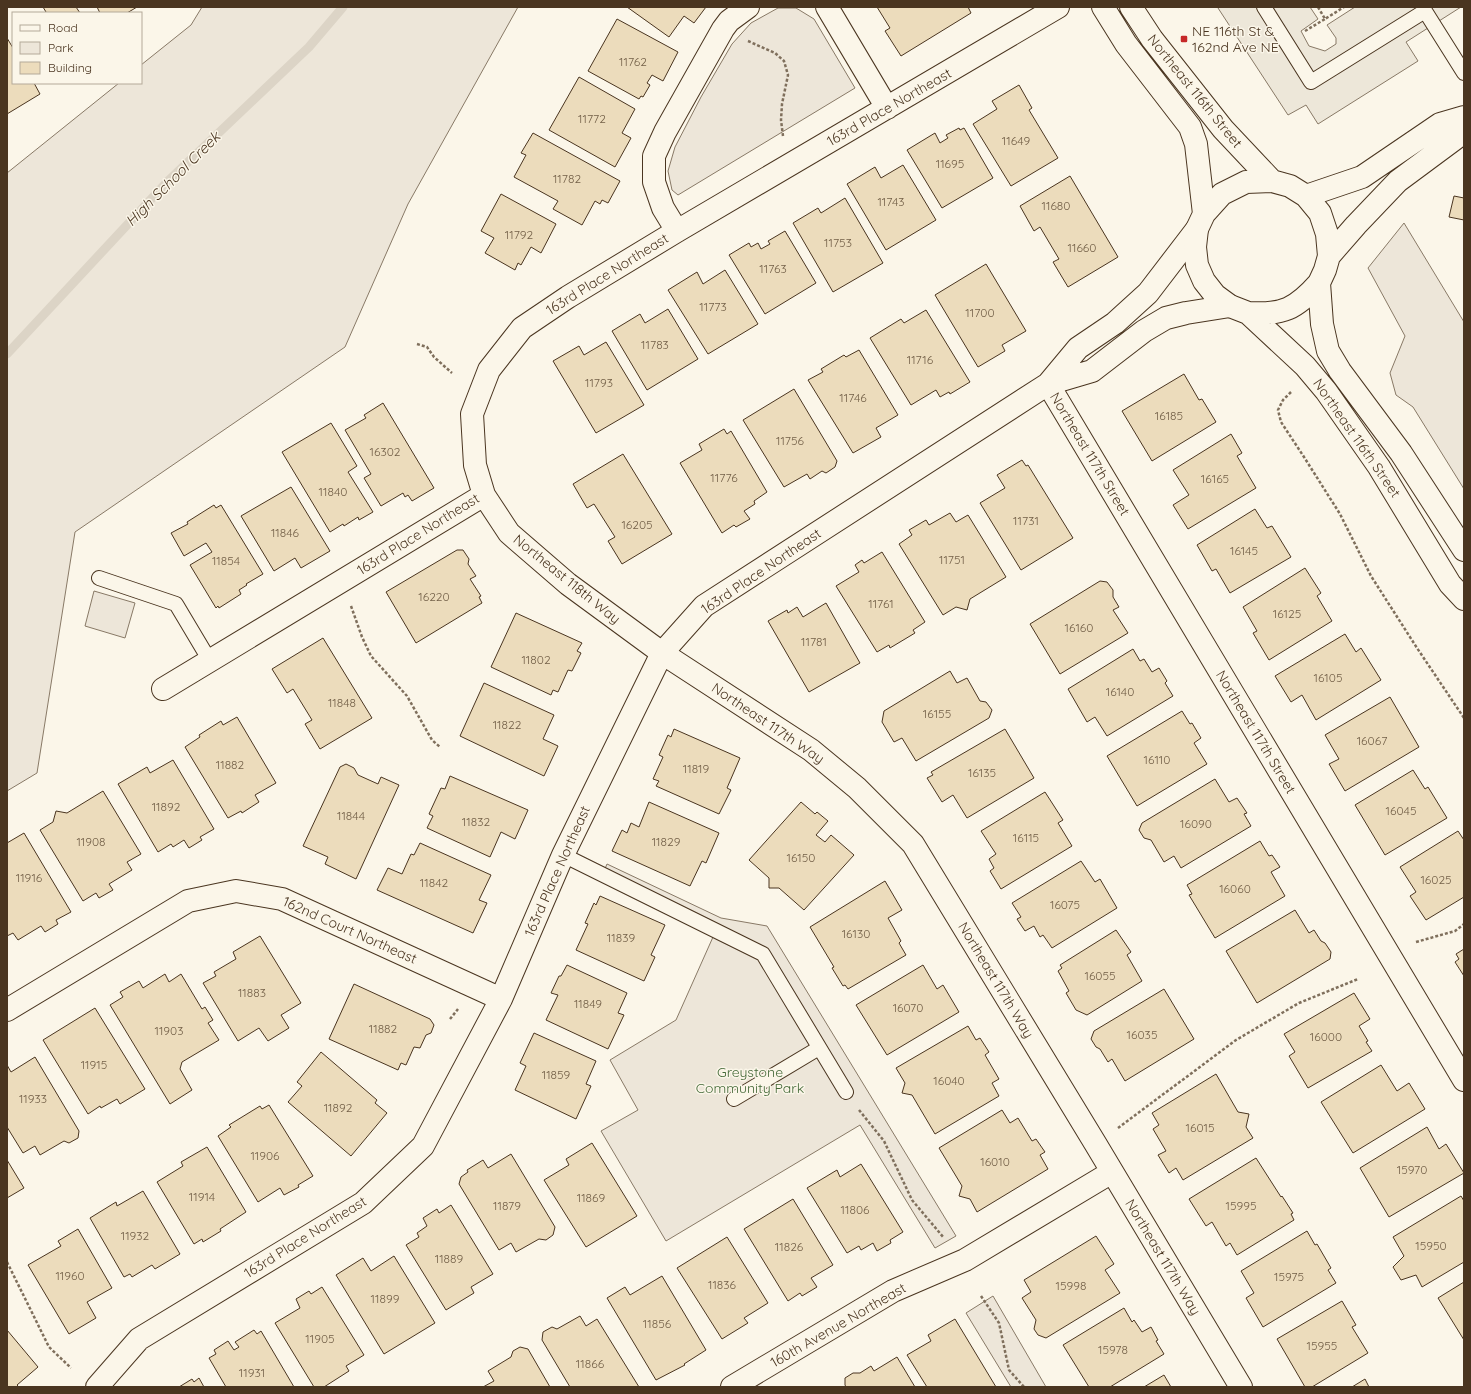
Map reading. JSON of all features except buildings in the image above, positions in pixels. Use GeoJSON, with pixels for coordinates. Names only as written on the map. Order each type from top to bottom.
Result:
{"type":"FeatureCollection","features":[{"type":"Feature","properties":{"kind":"street","name":"163rd Place Northeast"},"geometry":{"type":"LineString","coordinates":[[677,231],[663,208],[654,182],[654,156],[665,132],[723,29],[729,21],[748,7]]}},
{"type":"Feature","properties":{"kind":"street"},"geometry":{"type":"LineString","coordinates":[[827,7],[887,108]]}},
{"type":"Feature","properties":{"kind":"street","name":"163rd Place Northeast"},"geometry":{"type":"LineString","coordinates":[[163,688],[484,495],[476,465],[472,414],[489,370],[522,328],[568,297],[677,231],[1058,7]]}},
{"type":"Feature","properties":{"kind":"street","name":"Northeast 116th Street"},"geometry":{"type":"LineString","coordinates":[[1103,7],[1126,44],[1190,127],[1196,144],[1201,221],[1195,247],[1198,265],[1204,281],[1216,295],[1239,309],[1305,366],[1326,391],[1379,466],[1450,584],[1464,599]]}},
{"type":"Feature","properties":{"kind":"street","name":"Northeast 116th Street"},"geometry":{"type":"LineString","coordinates":[[1131,7],[1152,39],[1223,129],[1272,181],[1290,186],[1306,196],[1320,213],[1327,234],[1328,256],[1325,270],[1319,283],[1322,324],[1328,351],[1340,371],[1402,453],[1464,550]]}},
{"type":"Feature","properties":{"kind":"street"},"geometry":{"type":"LineString","coordinates":[[1306,196],[1362,177],[1440,124],[1464,117]]}},
{"type":"Feature","properties":{"kind":"street"},"geometry":{"type":"LineString","coordinates":[[1328,256],[1398,181],[1456,138],[1464,122]]}},
{"type":"Feature","properties":{"kind":"street"},"geometry":{"type":"LineString","coordinates":[[1201,221],[1222,194],[1246,182],[1272,181]]}},
{"type":"Feature","properties":{"kind":"street","name":"163rd Place Northeast"},"geometry":{"type":"LineString","coordinates":[[1048,384],[1078,348],[1115,323],[1148,293],[1201,221]]}},
{"type":"Feature","properties":{"kind":"street"},"geometry":{"type":"LineString","coordinates":[[1239,309],[1268,314],[1288,309],[1305,298],[1319,283]]}},
{"type":"Feature","properties":{"kind":"street","name":"163rd Place Northeast"},"geometry":{"type":"LineString","coordinates":[[97,1387],[139,1339],[363,1203],[423,1146],[501,999],[563,855],[662,653],[704,606],[1048,384],[1092,371],[1144,331],[1166,318],[1186,313],[1239,309]]}},
{"type":"Feature","properties":{"kind":"street","name":"Northeast 117th Street"},"geometry":{"type":"LineString","coordinates":[[1048,384],[1464,1080]]}},
{"type":"Feature","properties":{"kind":"street","name":"Northeast 118th Way"},"geometry":{"type":"LineString","coordinates":[[484,495],[509,533],[568,584],[662,653]]}},
{"type":"Feature","properties":{"kind":"street","name":"Northeast 117th Way"},"geometry":{"type":"LineString","coordinates":[[662,653],[811,750],[857,788],[913,844],[1241,1387]]}},
{"type":"Feature","properties":{"kind":"street","name":"162nd Court Northeast"},"geometry":{"type":"LineString","coordinates":[[7,1010],[188,901],[236,891],[282,899],[501,999]]}},
{"type":"Feature","properties":{"kind":"street","name":"160th Avenue Northeast"},"geometry":{"type":"LineString","coordinates":[[732,1387],[893,1290],[966,1260],[1112,1172]]}},
{"type":"Feature","properties":{"kind":"lane"},"geometry":{"type":"LineString","coordinates":[[1264,7],[1310,82],[1425,11],[1464,73]]}},
{"type":"Feature","properties":{"kind":"lane"},"geometry":{"type":"LineString","coordinates":[[99,578],[176,604],[210,661]]}},
{"type":"Feature","properties":{"kind":"lane"},"geometry":{"type":"LineString","coordinates":[[563,855],[763,954],[846,1092]]}},
{"type":"Feature","properties":{"kind":"lane"},"geometry":{"type":"LineString","coordinates":[[734,1099],[819,1048]]}},
{"type":"Feature","properties":{"kind":"path"},"geometry":{"type":"LineString","coordinates":[[1318,7],[1325,19],[1344,7]]}},
{"type":"Feature","properties":{"kind":"path"},"geometry":{"type":"LineString","coordinates":[[723,29],[775,53],[784,61],[788,74],[782,104],[781,120],[784,136]]}},
{"type":"Feature","properties":{"kind":"path"},"geometry":{"type":"LineString","coordinates":[[417,344],[427,347],[434,357],[452,374]]}},
{"type":"Feature","properties":{"kind":"path"},"geometry":{"type":"LineString","coordinates":[[1292,391],[1283,400],[1278,410],[1281,422],[1340,514],[1371,576],[1464,718]]}},
{"type":"Feature","properties":{"kind":"path"},"geometry":{"type":"LineString","coordinates":[[350,602],[362,637],[371,656],[407,696],[432,740],[440,747]]}},
{"type":"Feature","properties":{"kind":"path"},"geometry":{"type":"LineString","coordinates":[[1416,942],[1455,931],[1464,924]]}},
{"type":"Feature","properties":{"kind":"path"},"geometry":{"type":"LineString","coordinates":[[1123,1126],[1236,1040],[1299,1003],[1358,979]]}},
{"type":"Feature","properties":{"kind":"path"},"geometry":{"type":"LineString","coordinates":[[450,1019],[461,1006]]}},
{"type":"Feature","properties":{"kind":"path"},"geometry":{"type":"LineString","coordinates":[[846,1092],[884,1142],[912,1200],[944,1238]]}},
{"type":"Feature","properties":{"kind":"path"},"geometry":{"type":"LineString","coordinates":[[7,1262],[49,1347],[71,1368]]}},
{"type":"Feature","properties":{"kind":"path"},"geometry":{"type":"LineString","coordinates":[[981,1296],[999,1323],[1009,1370],[1024,1387]]}},
{"type":"Feature","properties":{"kind":"green space"},"geometry":{"type":"Polygon","coordinates":[[[202,7],[518,7],[408,204],[345,347],[75,532],[37,773],[7,791],[7,173],[118,84],[142,84],[142,64],[191,25],[202,7]]]}},
{"type":"Feature","properties":{"kind":"green space"},"geometry":{"type":"Polygon","coordinates":[[[778,8],[796,8],[814,19],[855,88],[678,195],[672,190],[668,171],[675,147],[701,97],[732,44],[751,23],[778,8]]]}},
{"type":"Feature","properties":{"kind":"green space"},"geometry":{"type":"Polygon","coordinates":[[[1404,223],[1464,322],[1464,489],[1413,407],[1396,395],[1390,373],[1405,336],[1368,268],[1404,223]]]}},
{"type":"Feature","properties":{"kind":"green space"},"geometry":{"type":"Polygon","coordinates":[[[94,591],[135,603],[125,638],[85,626],[94,591]]]}},
{"type":"Feature","properties":{"kind":"green space","name":"Greystone Community Park"},"geometry":{"type":"Polygon","coordinates":[[[607,864],[721,918],[767,926],[956,1236],[935,1248],[860,1125],[666,1241],[601,1131],[638,1110],[610,1060],[676,1020],[713,937],[601,878],[607,864]]]}},
{"type":"Feature","properties":{"kind":"green space"},"geometry":{"type":"Polygon","coordinates":[[[993,1296],[1046,1387],[1011,1387],[966,1313],[993,1296]]]}},
{"type":"Feature","properties":{"kind":"shaded area"},"geometry":{"type":"Polygon","coordinates":[[[1310,7],[1318,19],[1301,31],[1309,46],[1325,51],[1336,44],[1336,38],[1327,25],[1355,7],[1461,7],[1406,42],[1418,61],[1318,124],[1306,105],[1288,115],[1218,8],[1310,7]]]}},
{"type":"Feature","properties":{"kind":"waterway","name":"High School Creek"},"geometry":{"type":"LineString","coordinates":[[7,354],[167,182],[309,47],[343,7]]}},
{"type":"Feature","properties":{"kind":"place","name":"NE 116th St & 162nd Ave NE"},"geometry":{"type":"Point","coordinates":[1184,39]}}]}
